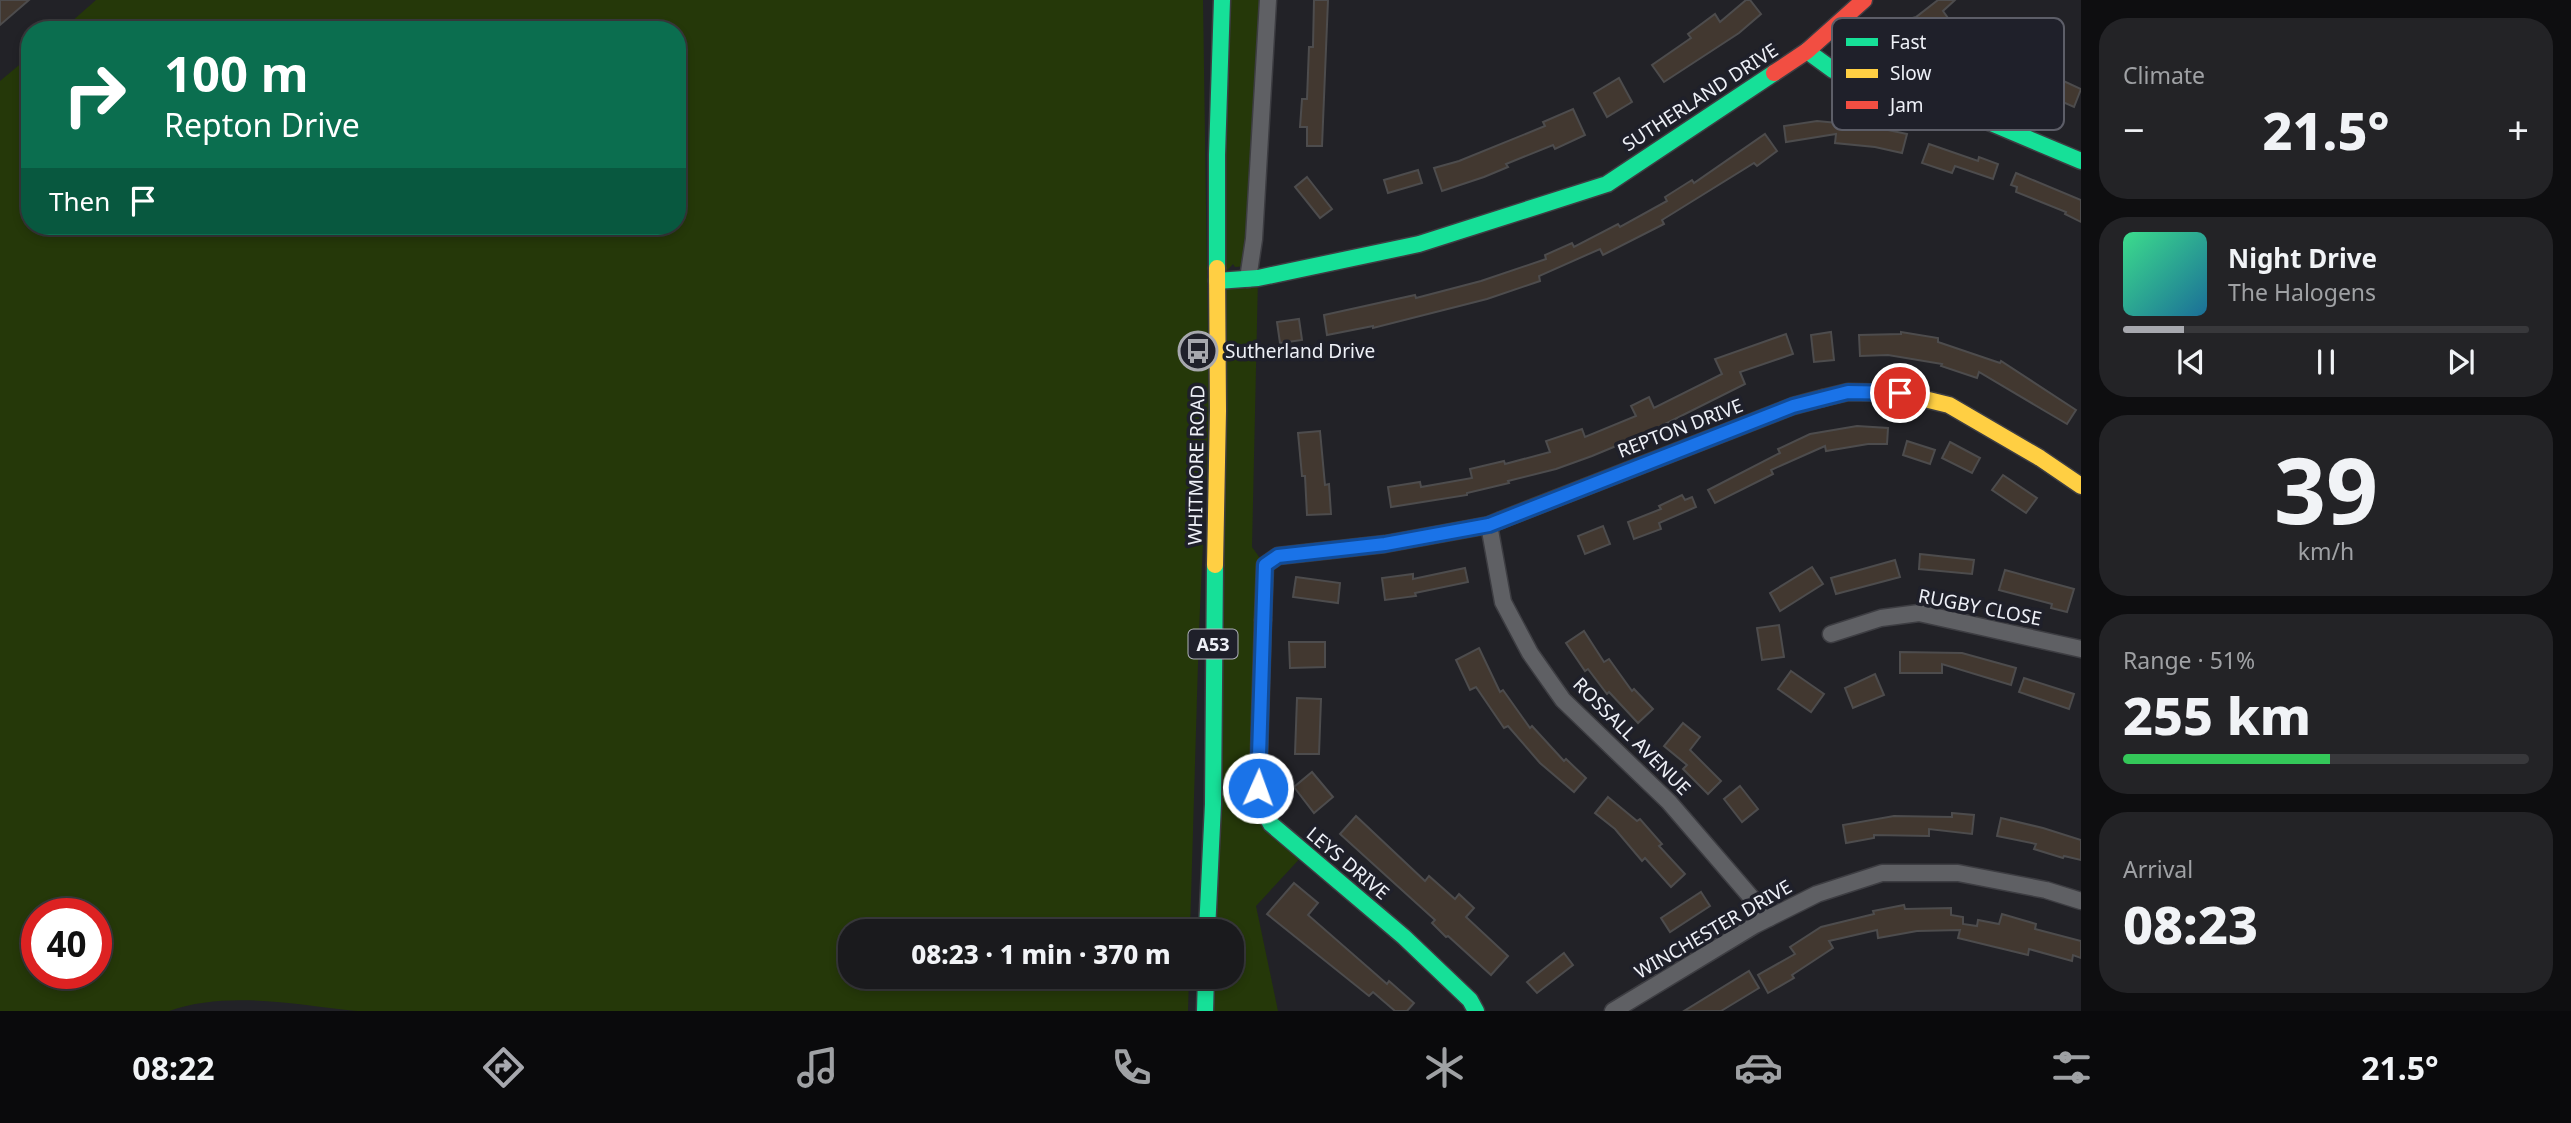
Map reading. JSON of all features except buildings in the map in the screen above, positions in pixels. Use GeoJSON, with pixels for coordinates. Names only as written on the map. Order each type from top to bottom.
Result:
{"type":"FeatureCollection","features":[{"type":"Feature","properties":{"kind":"main road","name":"WHITMORE ROAD"},"geometry":{"type":"LineString","coordinates":[[1208,919],[1213,804],[1213,637],[1218,411],[1217,155],[1222,0]]}},
{"type":"Feature","properties":{"kind":"main road","name":"SUTHERLAND DRIVE"},"geometry":{"type":"LineString","coordinates":[[1844,18],[1864,0]]}},
{"type":"Feature","properties":{"kind":"main road","name":"SUTHERLAND DRIVE"},"geometry":{"type":"LineString","coordinates":[[1217,281],[1248,279],[1419,244],[1606,184],[1807,51],[1832,29]]}},
{"type":"Feature","properties":{"kind":"main road"},"geometry":{"type":"LineString","coordinates":[[1807,51],[1832,69]]}},
{"type":"Feature","properties":{"kind":"main road"},"geometry":{"type":"LineString","coordinates":[[2007,130],[2081,162]]}},
{"type":"Feature","properties":{"kind":"main road","name":"REPTON DRIVE"},"geometry":{"type":"LineString","coordinates":[[1278,556],[1385,544],[1489,525],[1793,406],[1848,392],[1900,393],[1949,405],[2040,458],[2081,486]]}},
{"type":"Feature","properties":{"kind":"main road","name":"LEYS DRIVE"},"geometry":{"type":"LineString","coordinates":[[1278,556],[1265,565],[1258,788],[1261,807],[1271,824],[1404,937],[1470,1000],[1475,1011]]}},
{"type":"Feature","properties":{"kind":"main road"},"geometry":{"type":"LineString","coordinates":[[1205,1011],[1206,989]]}},
{"type":"Feature","properties":{"kind":"street"},"geometry":{"type":"LineString","coordinates":[[1248,279],[1254,239],[1268,0]]}},
{"type":"Feature","properties":{"kind":"street","name":"ROSSALL AVENUE"},"geometry":{"type":"LineString","coordinates":[[1489,525],[1503,602],[1530,653],[1563,701],[1669,802],[1769,918]]}},
{"type":"Feature","properties":{"kind":"street","name":"RUGBY CLOSE"},"geometry":{"type":"LineString","coordinates":[[1831,634],[1881,618],[1919,613],[2081,649]]}},
{"type":"Feature","properties":{"kind":"street","name":"WINCHESTER DRIVE"},"geometry":{"type":"LineString","coordinates":[[1613,1011],[1769,918],[1817,894],[1882,873],[1958,873],[2046,890],[2081,901]]}},
{"type":"Feature","properties":{"kind":"green space"},"geometry":{"type":"Polygon","coordinates":[[[96,0],[1203,0],[1209,413],[1190,919],[838,919],[838,989],[1189,989],[1188,1011],[357,1011],[239,1000],[215,1001],[169,1011],[0,1011],[0,81],[21,64],[21,235],[686,235],[686,21],[72,21],[96,0]]]}},
{"type":"Feature","properties":{"kind":"green space"},"geometry":{"type":"Polygon","coordinates":[[[1222,0],[1268,0],[1247,266],[1235,267],[1233,264],[1218,281],[1258,278],[1252,547],[1265,565],[1258,788],[1304,854],[1256,906],[1278,1011],[1205,1011],[1206,989],[1244,989],[1244,919],[1207,919],[1222,0]]]}},
{"type":"Feature","properties":{"kind":"traffic: fast"},"geometry":{"type":"LineString","coordinates":[[1217,268],[1217,155],[1222,0]]}},
{"type":"Feature","properties":{"kind":"traffic: fast"},"geometry":{"type":"LineString","coordinates":[[1807,51],[1832,69]]}},
{"type":"Feature","properties":{"kind":"traffic: fast"},"geometry":{"type":"LineString","coordinates":[[1217,281],[1258,278],[1419,244],[1607,184],[1774,73]]}},
{"type":"Feature","properties":{"kind":"traffic: fast"},"geometry":{"type":"LineString","coordinates":[[2008,130],[2081,161]]}},
{"type":"Feature","properties":{"kind":"traffic: fast"},"geometry":{"type":"LineString","coordinates":[[1501,520],[1793,406],[1823,398]]}},
{"type":"Feature","properties":{"kind":"traffic: fast"},"geometry":{"type":"LineString","coordinates":[[1208,919],[1213,804],[1215,565]]}},
{"type":"Feature","properties":{"kind":"traffic: fast"},"geometry":{"type":"LineString","coordinates":[[1263,620],[1258,788],[1261,806],[1271,824],[1404,937],[1470,1000],[1476,1011]]}},
{"type":"Feature","properties":{"kind":"traffic: fast"},"geometry":{"type":"LineString","coordinates":[[1205,1011],[1206,989]]}},
{"type":"Feature","properties":{"kind":"traffic: slow"},"geometry":{"type":"LineString","coordinates":[[1215,565],[1217,268]]}},
{"type":"Feature","properties":{"kind":"traffic: slow"},"geometry":{"type":"LineString","coordinates":[[1823,398],[1848,392],[1900,393],[1949,405],[2040,458],[2081,486]]}},
{"type":"Feature","properties":{"kind":"traffic: jam"},"geometry":{"type":"LineString","coordinates":[[1844,18],[1864,0]]}},
{"type":"Feature","properties":{"kind":"traffic: jam"},"geometry":{"type":"LineString","coordinates":[[1774,73],[1807,51],[1832,29]]}},
{"type":"Feature","properties":{"kind":"traffic: jam"},"geometry":{"type":"LineString","coordinates":[[1263,620],[1265,565],[1278,556],[1385,544],[1489,525],[1501,520]]}},
{"type":"Feature","properties":{"kind":"place","name":"Sutherland Drive"},"geometry":{"type":"Point","coordinates":[1198,351]}},
{"type":"Feature","properties":{"kind":"route"},"geometry":{"type":"LineString","coordinates":[[1258,788],[1265,565],[1278,556],[1385,544],[1489,525],[1793,406],[1848,392],[1900,393]]}}]}
